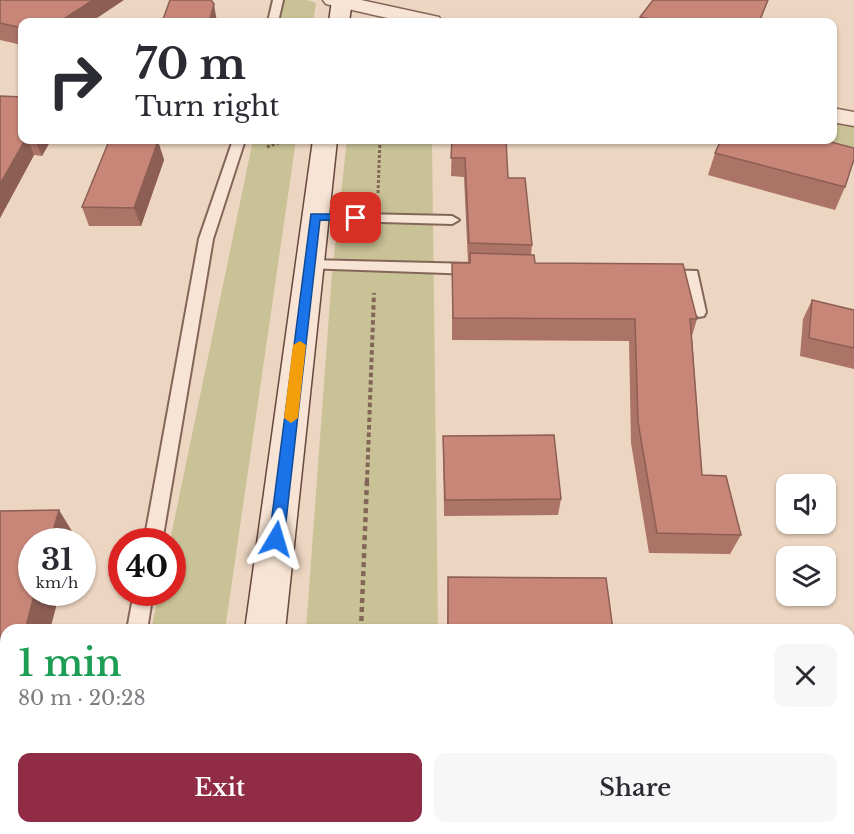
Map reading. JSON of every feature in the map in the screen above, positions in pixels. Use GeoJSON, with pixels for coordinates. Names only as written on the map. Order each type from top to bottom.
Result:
{"type":"FeatureCollection","features":[{"type":"Feature","properties":{"kind":"street"},"geometry":{"type":"LineString","coordinates":[[339,6],[408,18]]}},
{"type":"Feature","properties":{"kind":"street"},"geometry":{"type":"LineString","coordinates":[[837,115],[854,119]]}},
{"type":"Feature","properties":{"kind":"street"},"geometry":{"type":"LineString","coordinates":[[266,624],[324,144]]}},
{"type":"Feature","properties":{"kind":"lane"},"geometry":{"type":"LineString","coordinates":[[274,18],[278,0]]}},
{"type":"Feature","properties":{"kind":"lane"},"geometry":{"type":"LineString","coordinates":[[155,528],[206,239],[238,144]]}},
{"type":"Feature","properties":{"kind":"lane"},"geometry":{"type":"LineString","coordinates":[[315,217],[452,220]]}},
{"type":"Feature","properties":{"kind":"lane"},"geometry":{"type":"LineString","coordinates":[[309,265],[490,269]]}},
{"type":"Feature","properties":{"kind":"lane"},"geometry":{"type":"LineString","coordinates":[[645,274],[692,275],[699,312]]}},
{"type":"Feature","properties":{"kind":"lane"},"geometry":{"type":"LineString","coordinates":[[138,624],[141,606]]}},
{"type":"Feature","properties":{"kind":"path"},"geometry":{"type":"LineString","coordinates":[[377,218],[380,144]]}},
{"type":"Feature","properties":{"kind":"path"},"geometry":{"type":"LineString","coordinates":[[361,624],[375,266]]}},
{"type":"Feature","properties":{"kind":"shaded area"},"geometry":{"type":"Polygon","coordinates":[[[282,0],[307,0],[316,3],[314,18],[279,18],[282,0]]]}},
{"type":"Feature","properties":{"kind":"shaded area"},"geometry":{"type":"Polygon","coordinates":[[[837,122],[854,126],[854,164],[773,144],[837,144],[837,122]]]}},
{"type":"Feature","properties":{"kind":"shaded area"},"geometry":{"type":"Polygon","coordinates":[[[252,144],[295,144],[226,624],[152,624],[156,606],[186,606],[186,528],[173,528],[252,144]]]}},
{"type":"Feature","properties":{"kind":"shaded area"},"geometry":{"type":"Polygon","coordinates":[[[347,144],[432,144],[438,624],[306,624],[332,274],[347,144]]]}},
{"type":"Feature","properties":{"kind":"building"},"geometry":{"type":"Polygon","coordinates":[[[0,0],[93,0],[65,18],[18,18],[18,27],[0,23],[0,0]]]}},
{"type":"Feature","properties":{"kind":"building"},"geometry":{"type":"Polygon","coordinates":[[[170,0],[211,0],[214,4],[210,18],[163,18],[170,0]]]}},
{"type":"Feature","properties":{"kind":"building"},"geometry":{"type":"Polygon","coordinates":[[[653,0],[768,0],[761,18],[640,17],[653,0]]]}},
{"type":"Feature","properties":{"kind":"building"},"geometry":{"type":"Polygon","coordinates":[[[0,96],[18,97],[18,144],[23,144],[0,184],[0,96]]]}},
{"type":"Feature","properties":{"kind":"building"},"geometry":{"type":"Polygon","coordinates":[[[108,144],[157,144],[134,208],[82,207],[108,144]]]}},
{"type":"Feature","properties":{"kind":"building"},"geometry":{"type":"Polygon","coordinates":[[[452,144],[506,144],[508,178],[525,178],[532,245],[469,243],[465,158],[451,158],[452,144]]]}},
{"type":"Feature","properties":{"kind":"building"},"geometry":{"type":"Polygon","coordinates":[[[719,144],[837,144],[854,148],[854,159],[845,187],[715,153],[719,144]]]}},
{"type":"Feature","properties":{"kind":"building"},"geometry":{"type":"Polygon","coordinates":[[[470,253],[534,255],[535,263],[683,264],[697,319],[690,319],[702,475],[726,476],[741,535],[657,533],[638,422],[635,319],[453,318],[452,263],[470,263],[470,253]]]}},
{"type":"Feature","properties":{"kind":"building"},"geometry":{"type":"Polygon","coordinates":[[[812,300],[854,310],[854,348],[809,338],[812,300]]]}},
{"type":"Feature","properties":{"kind":"building"},"geometry":{"type":"Polygon","coordinates":[[[554,435],[561,499],[445,500],[443,436],[554,435]]]}},
{"type":"Feature","properties":{"kind":"building"},"geometry":{"type":"Polygon","coordinates":[[[59,510],[54,528],[18,528],[18,606],[31,606],[27,624],[0,624],[0,511],[59,510]]]}},
{"type":"Feature","properties":{"kind":"building"},"geometry":{"type":"Polygon","coordinates":[[[448,577],[606,578],[612,624],[448,624],[448,577]]]}},
{"type":"Feature","properties":{"kind":"slow traffic"},"geometry":{"type":"LineString","coordinates":[[291,418],[300,345]]}},
{"type":"Feature","properties":{"kind":"route"},"geometry":{"type":"LineString","coordinates":[[276,539],[315,217],[356,218]]}}]}
